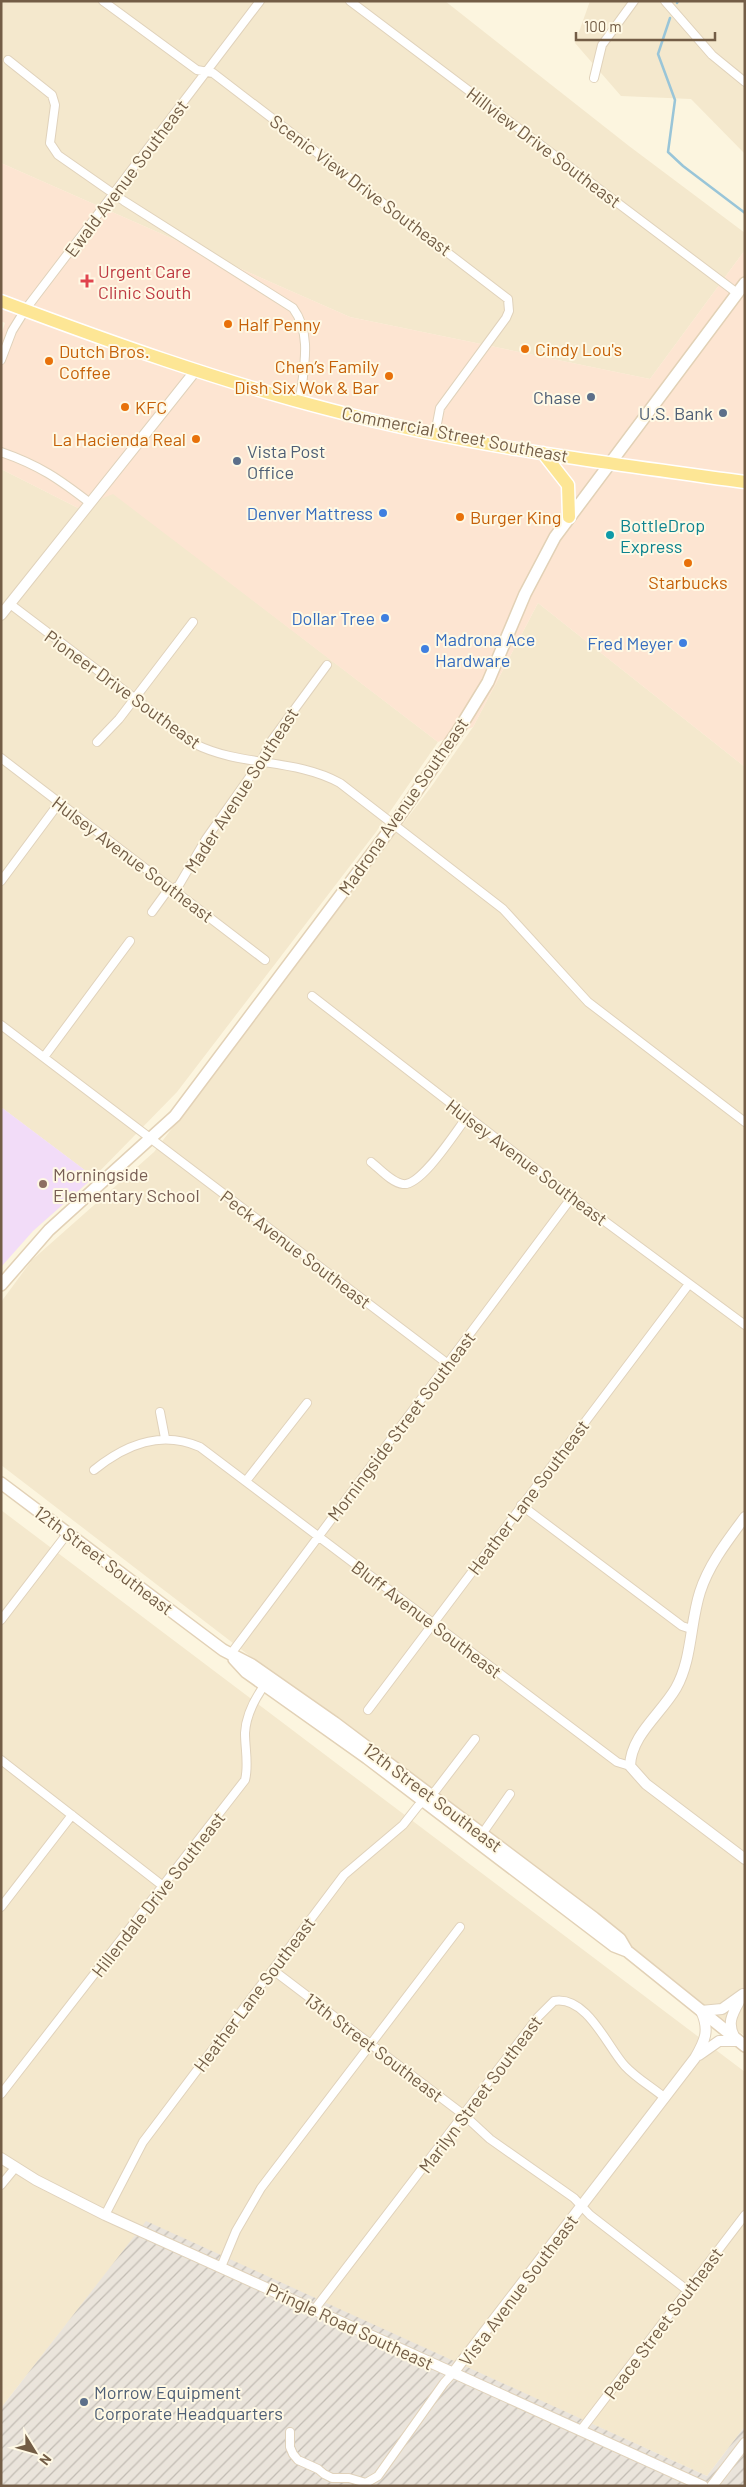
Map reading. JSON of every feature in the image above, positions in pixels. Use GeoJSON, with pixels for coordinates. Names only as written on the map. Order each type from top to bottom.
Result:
{"type":"FeatureCollection","features":[{"type":"Feature","properties":{"kind":"main road","name":"Madrona Avenue Southeast"},"geometry":{"type":"LineString","coordinates":[[1,1285],[45,1233],[152,1139],[192,1095],[394,824],[458,731],[488,682],[525,594],[568,517],[745,283]]}},
{"type":"Feature","properties":{"kind":"main road","name":"Commercial Street Southeast"},"geometry":{"type":"LineString","coordinates":[[1,301],[196,370],[300,401],[435,434],[543,453],[745,482]]}},
{"type":"Feature","properties":{"kind":"main road"},"geometry":{"type":"LineString","coordinates":[[543,453],[568,485],[568,517]]}},
{"type":"Feature","properties":{"kind":"main road","name":"12th Street Southeast"},"geometry":{"type":"LineString","coordinates":[[1,1483],[230,1655],[246,1672],[268,1681],[427,1798],[614,1946],[627,1951],[739,2041]]}},
{"type":"Feature","properties":{"kind":"main road","name":"12th Street Southeast"},"geometry":{"type":"LineString","coordinates":[[427,1798],[482,1834],[620,1939],[627,1951]]}},
{"type":"Feature","properties":{"kind":"street","name":"Scenic View Drive Southeast"},"geometry":{"type":"LineString","coordinates":[[103,1],[197,70],[213,73],[494,286],[508,299],[509,305],[506,318],[440,408],[435,434]]}},
{"type":"Feature","properties":{"kind":"street","name":"Ewald Avenue Southeast"},"geometry":{"type":"LineString","coordinates":[[1,360],[12,331],[25,310],[260,1]]}},
{"type":"Feature","properties":{"kind":"street","name":"Hillview Drive Southeast"},"geometry":{"type":"LineString","coordinates":[[350,1],[737,293]]}},
{"type":"Feature","properties":{"kind":"street"},"geometry":{"type":"LineString","coordinates":[[594,78],[602,45],[634,1]]}},
{"type":"Feature","properties":{"kind":"street"},"geometry":{"type":"LineString","coordinates":[[665,1],[712,55],[745,82]]}},
{"type":"Feature","properties":{"kind":"street"},"geometry":{"type":"LineString","coordinates":[[8,60],[52,95],[55,105],[50,134],[53,149],[114,194],[293,308],[302,323],[306,345],[300,401]]}},
{"type":"Feature","properties":{"kind":"street"},"geometry":{"type":"LineString","coordinates":[[1,614],[196,370]]}},
{"type":"Feature","properties":{"kind":"street"},"geometry":{"type":"LineString","coordinates":[[1,452],[37,465],[57,477],[90,503]]}},
{"type":"Feature","properties":{"kind":"street","name":"Pioneer Drive Southeast"},"geometry":{"type":"LineString","coordinates":[[10,604],[134,699],[206,750],[235,758],[309,770],[326,775],[340,783],[503,909],[588,1002],[745,1122]]}},
{"type":"Feature","properties":{"kind":"street"},"geometry":{"type":"LineString","coordinates":[[97,742],[134,699],[192,622]]}},
{"type":"Feature","properties":{"kind":"street","name":"Mader Avenue Southeast"},"geometry":{"type":"LineString","coordinates":[[152,912],[165,894],[173,889],[188,870],[206,839],[261,761],[272,740],[327,665]]}},
{"type":"Feature","properties":{"kind":"street","name":"Hulsey Avenue Southeast"},"geometry":{"type":"LineString","coordinates":[[1,758],[265,960]]}},
{"type":"Feature","properties":{"kind":"street"},"geometry":{"type":"LineString","coordinates":[[1,881],[59,803]]}},
{"type":"Feature","properties":{"kind":"street"},"geometry":{"type":"LineString","coordinates":[[44,1057],[130,941]]}},
{"type":"Feature","properties":{"kind":"street","name":"Hulsey Avenue Southeast"},"geometry":{"type":"LineString","coordinates":[[312,996],[572,1197],[745,1325]]}},
{"type":"Feature","properties":{"kind":"street","name":"Peck Avenue Southeast"},"geometry":{"type":"LineString","coordinates":[[1,1025],[448,1364]]}},
{"type":"Feature","properties":{"kind":"street"},"geometry":{"type":"LineString","coordinates":[[371,1162],[394,1181],[404,1184],[412,1183],[424,1174],[467,1117]]}},
{"type":"Feature","properties":{"kind":"street","name":"Morningside Street Southeast"},"geometry":{"type":"LineString","coordinates":[[230,1655],[572,1197]]}},
{"type":"Feature","properties":{"kind":"street","name":"Heather Lane Southeast"},"geometry":{"type":"LineString","coordinates":[[368,1710],[689,1284]]}},
{"type":"Feature","properties":{"kind":"street"},"geometry":{"type":"LineString","coordinates":[[246,1481],[307,1404]]}},
{"type":"Feature","properties":{"kind":"street"},"geometry":{"type":"LineString","coordinates":[[160,1412],[165,1438]]}},
{"type":"Feature","properties":{"kind":"street","name":"Bluff Avenue Southeast"},"geometry":{"type":"LineString","coordinates":[[94,1470],[120,1451],[165,1438],[189,1442],[200,1447],[617,1762],[630,1766],[646,1784],[745,1859]]}},
{"type":"Feature","properties":{"kind":"street"},"geometry":{"type":"LineString","coordinates":[[521,1505],[583,1554],[682,1626],[691,1629]]}},
{"type":"Feature","properties":{"kind":"street"},"geometry":{"type":"LineString","coordinates":[[630,1766],[633,1748],[638,1739],[670,1698],[682,1675],[691,1629],[705,1579],[718,1554],[745,1517]]}},
{"type":"Feature","properties":{"kind":"street"},"geometry":{"type":"LineString","coordinates":[[1,1620],[67,1534]]}},
{"type":"Feature","properties":{"kind":"street","name":"Hillendale Drive Southeast"},"geometry":{"type":"LineString","coordinates":[[1,2094],[245,1780],[248,1772],[245,1733],[247,1719],[256,1697],[268,1681]]}},
{"type":"Feature","properties":{"kind":"street","name":"Heather Lane Southeast"},"geometry":{"type":"LineString","coordinates":[[106,2215],[133,2156],[344,1875],[403,1825],[475,1739]]}},
{"type":"Feature","properties":{"kind":"street"},"geometry":{"type":"LineString","coordinates":[[1,1760],[163,1886]]}},
{"type":"Feature","properties":{"kind":"street"},"geometry":{"type":"LineString","coordinates":[[482,1834],[510,1794]]}},
{"type":"Feature","properties":{"kind":"street"},"geometry":{"type":"LineString","coordinates":[[1,1907],[72,1815]]}},
{"type":"Feature","properties":{"kind":"street"},"geometry":{"type":"LineString","coordinates":[[220,2267],[236,2231],[262,2188],[460,1927]]}},
{"type":"Feature","properties":{"kind":"street","name":"13th Street Southeast"},"geometry":{"type":"LineString","coordinates":[[273,1970],[464,2115],[490,2138],[574,2198],[590,2215],[687,2290]]}},
{"type":"Feature","properties":{"kind":"street"},"geometry":{"type":"LineString","coordinates":[[695,2058],[706,2034],[706,2022],[701,2011],[722,2009],[744,1993]]}},
{"type":"Feature","properties":{"kind":"street"},"geometry":{"type":"LineString","coordinates":[[739,2041],[730,2030],[730,2019],[744,1993]]}},
{"type":"Feature","properties":{"kind":"street","name":"Marilyn Street Southeast"},"geometry":{"type":"LineString","coordinates":[[314,2310],[538,2017],[554,2001],[562,1999],[568,2001],[594,2021],[625,2066],[665,2098]]}},
{"type":"Feature","properties":{"kind":"street"},"geometry":{"type":"LineString","coordinates":[[695,2058],[719,2041],[739,2041]]}},
{"type":"Feature","properties":{"kind":"street","name":"Vista Avenue Southeast"},"geometry":{"type":"LineString","coordinates":[[290,2432],[290,2447],[298,2460],[332,2478],[349,2478],[366,2483],[378,2476],[444,2383],[695,2058]]}},
{"type":"Feature","properties":{"kind":"street","name":"Pringle Road Southeast"},"geometry":{"type":"LineString","coordinates":[[1,2158],[15,2168],[106,2215],[703,2486]]}},
{"type":"Feature","properties":{"kind":"street"},"geometry":{"type":"LineString","coordinates":[[1,2185],[15,2168]]}},
{"type":"Feature","properties":{"kind":"street","name":"Peace Street Southeast"},"geometry":{"type":"LineString","coordinates":[[580,2430],[745,2215]]}},
{"type":"Feature","properties":{"kind":"street"},"geometry":{"type":"LineString","coordinates":[[712,2486],[745,2443]]}},
{"type":"Feature","properties":{"kind":"shaded area"},"geometry":{"type":"Polygon","coordinates":[[[1,1],[445,1],[629,146],[745,233],[745,250],[650,379],[350,317],[1,163],[1,1]]]}},
{"type":"Feature","properties":{"kind":"shaded area"},"geometry":{"type":"Polygon","coordinates":[[[590,1],[745,1],[745,154],[691,99],[621,96],[575,43],[590,1]]]}},
{"type":"Feature","properties":{"kind":"shaded area"},"geometry":{"type":"Polygon","coordinates":[[[1,163],[350,317],[650,379],[745,250],[745,767],[538,603],[473,727],[438,742],[113,494],[78,508],[1,469],[1,335],[5,323],[1,321],[1,163]]]}},
{"type":"Feature","properties":{"kind":"shaded area"},"geometry":{"type":"Polygon","coordinates":[[[1,469],[78,508],[113,493],[438,742],[376,832],[177,1092],[94,1177],[1,1107],[1,469]]]}},
{"type":"Feature","properties":{"kind":"shaded area"},"geometry":{"type":"Polygon","coordinates":[[[538,603],[745,767],[745,2036],[1,1465],[1,1302],[32,1260],[154,1152],[431,787],[473,727],[538,603]]]}},
{"type":"Feature","properties":{"kind":"shaded area","name":"Morningside Elementary School"},"geometry":{"type":"Polygon","coordinates":[[[1,1107],[94,1177],[33,1231],[1,1267],[1,1107]]]}},
{"type":"Feature","properties":{"kind":"shaded area"},"geometry":{"type":"Polygon","coordinates":[[[1,1510],[745,2072],[745,2426],[707,2476],[146,2222],[1,2408],[1,1510]]]}},
{"type":"Feature","properties":{"kind":"shaded area"},"geometry":{"type":"Polygon","coordinates":[[[146,2221],[707,2476],[745,2426],[745,2486],[1,2486],[1,2408],[146,2221]]]}},
{"type":"Feature","properties":{"kind":"waterway"},"geometry":{"type":"LineString","coordinates":[[670,18],[658,54],[675,100],[668,152],[683,166],[745,213]]}},
{"type":"Feature","properties":{"kind":"place","name":"Urgent Care Clinic South"},"geometry":{"type":"Point","coordinates":[87,281]}},
{"type":"Feature","properties":{"kind":"place","name":"Half Penny"},"geometry":{"type":"Point","coordinates":[228,324]}},
{"type":"Feature","properties":{"kind":"place","name":"Cindy Lou's"},"geometry":{"type":"Point","coordinates":[525,349]}},
{"type":"Feature","properties":{"kind":"place","name":"Dutch Bros. Coffee"},"geometry":{"type":"Point","coordinates":[49,361]}},
{"type":"Feature","properties":{"kind":"place","name":"Chen’s Family Dish Six Wok & Bar"},"geometry":{"type":"Point","coordinates":[389,376]}},
{"type":"Feature","properties":{"kind":"place","name":"Chase"},"geometry":{"type":"Point","coordinates":[591,397]}},
{"type":"Feature","properties":{"kind":"place","name":"KFC"},"geometry":{"type":"Point","coordinates":[125,407]}},
{"type":"Feature","properties":{"kind":"place","name":"U.S. Bank"},"geometry":{"type":"Point","coordinates":[723,413]}},
{"type":"Feature","properties":{"kind":"place","name":"La Hacienda Real"},"geometry":{"type":"Point","coordinates":[196,439]}},
{"type":"Feature","properties":{"kind":"place","name":"Vista Post Office"},"geometry":{"type":"Point","coordinates":[237,461]}},
{"type":"Feature","properties":{"kind":"place","name":"Denver Mattress"},"geometry":{"type":"Point","coordinates":[383,513]}},
{"type":"Feature","properties":{"kind":"place","name":"Burger King"},"geometry":{"type":"Point","coordinates":[460,517]}},
{"type":"Feature","properties":{"kind":"place","name":"BottleDrop Express"},"geometry":{"type":"Point","coordinates":[610,535]}},
{"type":"Feature","properties":{"kind":"place","name":"Starbucks"},"geometry":{"type":"Point","coordinates":[688,563]}},
{"type":"Feature","properties":{"kind":"place","name":"Dollar Tree"},"geometry":{"type":"Point","coordinates":[385,618]}},
{"type":"Feature","properties":{"kind":"place","name":"Fred Meyer"},"geometry":{"type":"Point","coordinates":[683,643]}},
{"type":"Feature","properties":{"kind":"place","name":"Madrona Ace Hardware"},"geometry":{"type":"Point","coordinates":[425,649]}},
{"type":"Feature","properties":{"kind":"place","name":"Morningside Elementary School"},"geometry":{"type":"Point","coordinates":[43,1184]}},
{"type":"Feature","properties":{"kind":"place","name":"Morrow Equipment Corporate Headquarters"},"geometry":{"type":"Point","coordinates":[84,2402]}}]}
